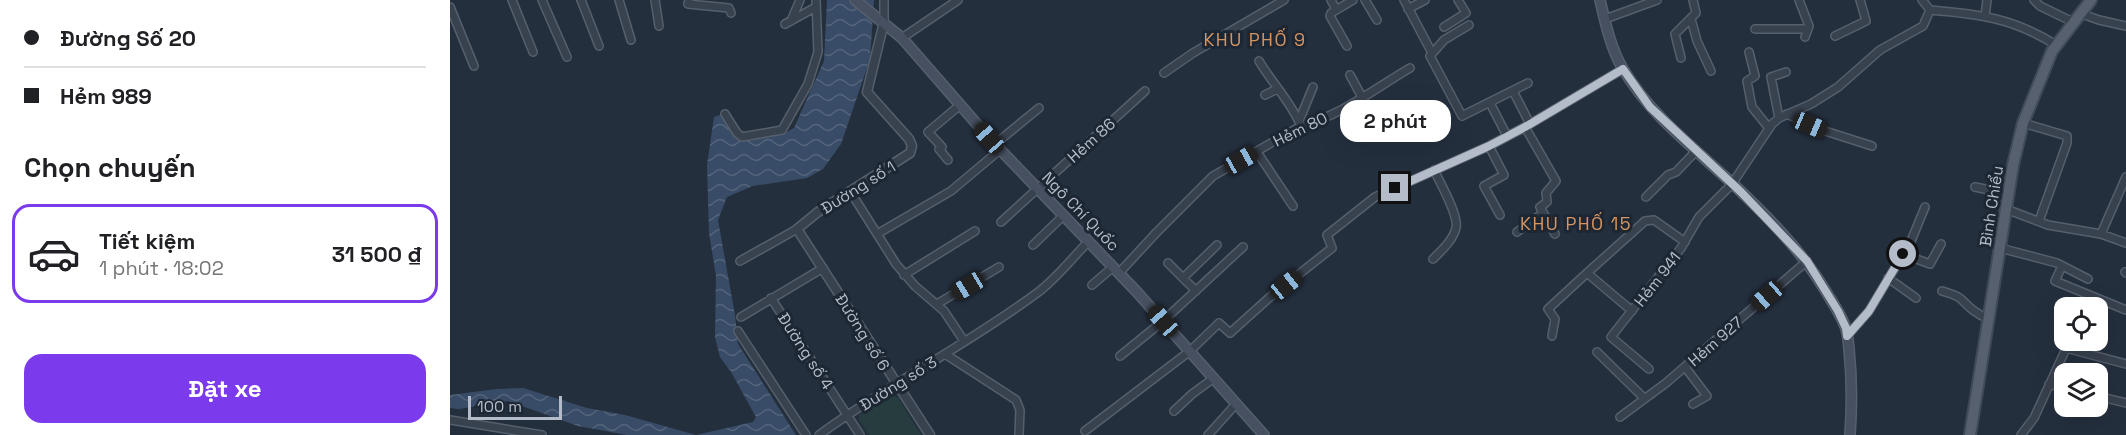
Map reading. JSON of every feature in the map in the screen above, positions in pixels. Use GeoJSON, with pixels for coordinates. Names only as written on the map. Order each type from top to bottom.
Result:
{"type":"FeatureCollection","features":[{"type":"Feature","properties":{"kind":"main road","name":"Ngô Chí Quốc"},"geometry":{"type":"LineString","coordinates":[[855,0],[902,38],[998,147],[1116,270],[1264,435]]}},
{"type":"Feature","properties":{"kind":"main road"},"geometry":{"type":"LineString","coordinates":[[1600,0],[1623,69],[1650,107],[1732,184],[1807,261],[1838,311],[1846,328],[1852,378],[1850,435]]}},
{"type":"Feature","properties":{"kind":"main road","name":"Bình Chiểu"},"geometry":{"type":"LineString","coordinates":[[1970,435],[2017,143],[2052,51],[2091,0]]}},
{"type":"Feature","properties":{"kind":"street"},"geometry":{"type":"LineString","coordinates":[[512,0],[533,51]]}},
{"type":"Feature","properties":{"kind":"street"},"geometry":{"type":"LineString","coordinates":[[542,0],[567,57]]}},
{"type":"Feature","properties":{"kind":"street"},"geometry":{"type":"LineString","coordinates":[[581,0],[599,46]]}},
{"type":"Feature","properties":{"kind":"street"},"geometry":{"type":"LineString","coordinates":[[619,0],[631,40]]}},
{"type":"Feature","properties":{"kind":"street"},"geometry":{"type":"LineString","coordinates":[[655,0],[659,26]]}},
{"type":"Feature","properties":{"kind":"street"},"geometry":{"type":"LineString","coordinates":[[689,0],[688,4],[729,8],[731,13]]}},
{"type":"Feature","properties":{"kind":"street"},"geometry":{"type":"LineString","coordinates":[[800,0],[788,23],[816,3]]}},
{"type":"Feature","properties":{"kind":"street"},"geometry":{"type":"LineString","coordinates":[[884,0],[884,22]]}},
{"type":"Feature","properties":{"kind":"street"},"geometry":{"type":"LineString","coordinates":[[902,38],[958,0]]}},
{"type":"Feature","properties":{"kind":"street"},"geometry":{"type":"LineString","coordinates":[[1164,73],[1193,53],[1284,0]]}},
{"type":"Feature","properties":{"kind":"street"},"geometry":{"type":"LineString","coordinates":[[1331,0],[1336,9]]}},
{"type":"Feature","properties":{"kind":"street"},"geometry":{"type":"LineString","coordinates":[[1347,46],[1331,20],[1331,13],[1353,0]]}},
{"type":"Feature","properties":{"kind":"street"},"geometry":{"type":"LineString","coordinates":[[1365,0],[1377,20]]}},
{"type":"Feature","properties":{"kind":"street"},"geometry":{"type":"LineString","coordinates":[[1404,0],[1432,53]]}},
{"type":"Feature","properties":{"kind":"street"},"geometry":{"type":"LineString","coordinates":[[1408,9],[1425,0]]}},
{"type":"Feature","properties":{"kind":"street"},"geometry":{"type":"LineString","coordinates":[[1444,27],[1466,13],[1458,0]]}},
{"type":"Feature","properties":{"kind":"street"},"geometry":{"type":"LineString","coordinates":[[1605,19],[1657,0]]}},
{"type":"Feature","properties":{"kind":"street"},"geometry":{"type":"LineString","coordinates":[[1681,58],[1675,34],[1696,12],[1693,0]]}},
{"type":"Feature","properties":{"kind":"street"},"geometry":{"type":"LineString","coordinates":[[1799,0],[1809,26],[1805,37]]}},
{"type":"Feature","properties":{"kind":"street"},"geometry":{"type":"LineString","coordinates":[[1836,36],[1866,21],[1860,0]]}},
{"type":"Feature","properties":{"kind":"street"},"geometry":{"type":"LineString","coordinates":[[1922,0],[1930,10],[1985,15],[2018,25],[2056,45]]}},
{"type":"Feature","properties":{"kind":"street"},"geometry":{"type":"LineString","coordinates":[[1985,15],[1987,0]]}},
{"type":"Feature","properties":{"kind":"street"},"geometry":{"type":"LineString","coordinates":[[2034,0],[2040,6],[2074,23]]}},
{"type":"Feature","properties":{"kind":"street"},"geometry":{"type":"LineString","coordinates":[[725,114],[737,134],[742,137],[782,130],[808,84],[818,52],[816,3]]}},
{"type":"Feature","properties":{"kind":"street"},"geometry":{"type":"LineString","coordinates":[[450,7],[474,66]]}},
{"type":"Feature","properties":{"kind":"street","name":"Hẻm 941"},"geometry":{"type":"LineString","coordinates":[[1649,369],[1611,337],[1685,242],[1699,217],[1732,184],[1769,128],[1779,118],[1811,104],[1838,87],[1880,50],[1923,26],[1930,10]]}},
{"type":"Feature","properties":{"kind":"street"},"geometry":{"type":"LineString","coordinates":[[2082,14],[2126,26]]}},
{"type":"Feature","properties":{"kind":"street"},"geometry":{"type":"LineString","coordinates":[[1691,19],[1697,41],[1711,70]]}},
{"type":"Feature","properties":{"kind":"street","name":"Đường số 1"},"geometry":{"type":"LineString","coordinates":[[740,261],[797,228],[910,153],[912,146],[909,139],[867,92],[884,22]]}},
{"type":"Feature","properties":{"kind":"street"},"geometry":{"type":"LineString","coordinates":[[1469,25],[1444,39],[1430,56],[1462,116],[1528,83]]}},
{"type":"Feature","properties":{"kind":"street"},"geometry":{"type":"LineString","coordinates":[[1755,29],[1808,29]]}},
{"type":"Feature","properties":{"kind":"street"},"geometry":{"type":"LineString","coordinates":[[1749,52],[1755,76],[1747,81],[1752,107],[1769,128]]}},
{"type":"Feature","properties":{"kind":"street"},"geometry":{"type":"LineString","coordinates":[[1259,61],[1277,89],[1294,109],[1300,124]]}},
{"type":"Feature","properties":{"kind":"street","name":"Hẻm 80"},"geometry":{"type":"LineString","coordinates":[[1092,285],[1116,270],[1213,176],[1257,152],[1300,124],[1312,123],[1363,99],[1410,68]]}},
{"type":"Feature","properties":{"kind":"street"},"geometry":{"type":"LineString","coordinates":[[1085,431],[1190,351],[1219,323],[1230,333],[1270,297],[1332,248],[1327,235],[1375,197],[1489,146],[1623,69]]}},
{"type":"Feature","properties":{"kind":"street"},"geometry":{"type":"LineString","coordinates":[[1779,118],[1771,77],[1786,72]]}},
{"type":"Feature","properties":{"kind":"street"},"geometry":{"type":"LineString","coordinates":[[1350,75],[1363,99]]}},
{"type":"Feature","properties":{"kind":"street"},"geometry":{"type":"LineString","coordinates":[[1300,124],[1313,87]]}},
{"type":"Feature","properties":{"kind":"street"},"geometry":{"type":"LineString","coordinates":[[1265,95],[1277,89]]}},
{"type":"Feature","properties":{"kind":"street","name":"Hẻm 86"},"geometry":{"type":"LineString","coordinates":[[1001,222],[1144,91]]}},
{"type":"Feature","properties":{"kind":"street"},"geometry":{"type":"LineString","coordinates":[[1513,91],[1527,125],[1556,181],[1546,193],[1546,202],[1540,207],[1555,234]]}},
{"type":"Feature","properties":{"kind":"street"},"geometry":{"type":"LineString","coordinates":[[1492,102],[1491,105],[1507,136]]}},
{"type":"Feature","properties":{"kind":"street"},"geometry":{"type":"LineString","coordinates":[[948,160],[939,149],[942,147],[928,132],[960,105]]}},
{"type":"Feature","properties":{"kind":"street"},"geometry":{"type":"LineString","coordinates":[[877,234],[951,191],[1039,108]]}},
{"type":"Feature","properties":{"kind":"street"},"geometry":{"type":"LineString","coordinates":[[1787,114],[1822,130],[1872,146]]}},
{"type":"Feature","properties":{"kind":"street"},"geometry":{"type":"LineString","coordinates":[[2024,123],[2067,136],[2067,143],[2039,221]]}},
{"type":"Feature","properties":{"kind":"street"},"geometry":{"type":"LineString","coordinates":[[1489,146],[1504,175],[1484,186],[1500,215]]}},
{"type":"Feature","properties":{"kind":"street"},"geometry":{"type":"LineString","coordinates":[[1646,197],[1668,175],[1676,172],[1696,151]]}},
{"type":"Feature","properties":{"kind":"street"},"geometry":{"type":"LineString","coordinates":[[1257,152],[1293,206]]}},
{"type":"Feature","properties":{"kind":"street"},"geometry":{"type":"LineString","coordinates":[[1433,259],[1449,242],[1456,227],[1455,216],[1434,170]]}},
{"type":"Feature","properties":{"kind":"street"},"geometry":{"type":"LineString","coordinates":[[2101,234],[2126,177]]}},
{"type":"Feature","properties":{"kind":"street"},"geometry":{"type":"LineString","coordinates":[[1975,187],[2009,194]]}},
{"type":"Feature","properties":{"kind":"street"},"geometry":{"type":"LineString","coordinates":[[850,191],[904,275],[937,304],[951,320],[964,341]]}},
{"type":"Feature","properties":{"kind":"street"},"geometry":{"type":"LineString","coordinates":[[2118,198],[2126,201]]}},
{"type":"Feature","properties":{"kind":"street"},"geometry":{"type":"LineString","coordinates":[[1847,336],[1869,311],[1903,254],[1925,207]]}},
{"type":"Feature","properties":{"kind":"street"},"geometry":{"type":"LineString","coordinates":[[2006,209],[2039,221],[2101,234],[2126,243]]}},
{"type":"Feature","properties":{"kind":"street"},"geometry":{"type":"LineString","coordinates":[[1517,232],[1543,213]]}},
{"type":"Feature","properties":{"kind":"street"},"geometry":{"type":"LineString","coordinates":[[1033,245],[1064,215]]}},
{"type":"Feature","properties":{"kind":"street"},"geometry":{"type":"LineString","coordinates":[[1552,336],[1555,319],[1548,309],[1645,220],[1654,220],[1685,242]]}},
{"type":"Feature","properties":{"kind":"street","name":"Đường số 6"},"geometry":{"type":"LineString","coordinates":[[797,228],[895,384],[930,435]]}},
{"type":"Feature","properties":{"kind":"street"},"geometry":{"type":"LineString","coordinates":[[904,275],[975,231]]}},
{"type":"Feature","properties":{"kind":"street","name":"Đường số 3"},"geometry":{"type":"LineString","coordinates":[[819,435],[1039,291],[1089,241]]}},
{"type":"Feature","properties":{"kind":"street"},"geometry":{"type":"LineString","coordinates":[[1903,254],[1930,264],[1941,244]]}},
{"type":"Feature","properties":{"kind":"street"},"geometry":{"type":"LineString","coordinates":[[1183,278],[1216,245]]}},
{"type":"Feature","properties":{"kind":"street"},"geometry":{"type":"LineString","coordinates":[[1120,356],[1163,321],[1243,247]]}},
{"type":"Feature","properties":{"kind":"street"},"geometry":{"type":"LineString","coordinates":[[2000,248],[2062,266],[2088,279]]}},
{"type":"Feature","properties":{"kind":"street","name":"Hẻm 927"},"geometry":{"type":"LineString","coordinates":[[1620,417],[1685,367],[1807,261]]}},
{"type":"Feature","properties":{"kind":"street"},"geometry":{"type":"LineString","coordinates":[[1168,263],[1196,291]]}},
{"type":"Feature","properties":{"kind":"street"},"geometry":{"type":"LineString","coordinates":[[2062,266],[2055,281],[2126,310]]}},
{"type":"Feature","properties":{"kind":"street"},"geometry":{"type":"LineString","coordinates":[[937,304],[999,267]]}},
{"type":"Feature","properties":{"kind":"street"},"geometry":{"type":"LineString","coordinates":[[741,317],[822,268]]}},
{"type":"Feature","properties":{"kind":"street"},"geometry":{"type":"LineString","coordinates":[[1587,273],[1632,311]]}},
{"type":"Feature","properties":{"kind":"street"},"geometry":{"type":"LineString","coordinates":[[1888,278],[1916,298]]}},
{"type":"Feature","properties":{"kind":"street"},"geometry":{"type":"LineString","coordinates":[[1942,291],[1960,297],[1970,309],[1989,319]]}},
{"type":"Feature","properties":{"kind":"street","name":"Đường số 4"},"geometry":{"type":"LineString","coordinates":[[771,298],[860,435]]}},
{"type":"Feature","properties":{"kind":"street"},"geometry":{"type":"LineString","coordinates":[[738,331],[806,435]]}},
{"type":"Feature","properties":{"kind":"street"},"geometry":{"type":"LineString","coordinates":[[2021,435],[2034,418],[2065,351]]}},
{"type":"Feature","properties":{"kind":"street"},"geometry":{"type":"LineString","coordinates":[[2077,351],[2126,364]]}},
{"type":"Feature","properties":{"kind":"street"},"geometry":{"type":"LineString","coordinates":[[1597,352],[1644,398]]}},
{"type":"Feature","properties":{"kind":"street"},"geometry":{"type":"LineString","coordinates":[[945,354],[1016,399],[1020,410],[1019,435]]}},
{"type":"Feature","properties":{"kind":"street"},"geometry":{"type":"LineString","coordinates":[[1685,367],[1707,396],[1693,404]]}},
{"type":"Feature","properties":{"kind":"street"},"geometry":{"type":"LineString","coordinates":[[1174,411],[1214,378]]}},
{"type":"Feature","properties":{"kind":"street"},"geometry":{"type":"LineString","coordinates":[[2049,384],[2054,385]]}},
{"type":"Feature","properties":{"kind":"street"},"geometry":{"type":"LineString","coordinates":[[2108,399],[2126,403]]}},
{"type":"Feature","properties":{"kind":"street"},"geometry":{"type":"LineString","coordinates":[[1208,435],[1236,404]]}},
{"type":"Feature","properties":{"kind":"street"},"geometry":{"type":"LineString","coordinates":[[450,420],[542,435]]}},
{"type":"Feature","properties":{"kind":"green space"},"geometry":{"type":"Polygon","coordinates":[[[894,396],[898,398],[921,435],[869,435],[859,420],[859,415],[885,398],[894,396]]]}},
{"type":"Feature","properties":{"kind":"water"},"geometry":{"type":"Polygon","coordinates":[[[827,0],[874,0],[870,59],[841,144],[823,169],[807,178],[753,186],[727,197],[718,220],[738,344],[796,435],[696,435],[753,422],[756,417],[720,357],[715,337],[716,276],[709,233],[707,165],[714,117],[720,115],[726,120],[740,140],[785,133],[794,128],[824,61],[827,0]]]}},
{"type":"Feature","properties":{"kind":"water"},"geometry":{"type":"Polygon","coordinates":[[[523,388],[587,408],[625,415],[696,435],[627,435],[578,426],[508,401],[459,409],[450,408],[450,395],[523,388]]]}},
{"type":"Feature","properties":{"kind":"district","name":"KHU PHỐ 9"},"geometry":{"type":"Point","coordinates":[1255,40]}},
{"type":"Feature","properties":{"kind":"district","name":"KHU PHỐ 15"},"geometry":{"type":"Point","coordinates":[1576,224]}},
{"type":"Feature","properties":{"kind":"route"},"geometry":{"type":"LineString","coordinates":[[1395,188],[1489,146],[1623,69],[1650,107],[1741,192],[1807,261],[1838,311],[1847,336],[1869,311],[1903,254]]}}]}
